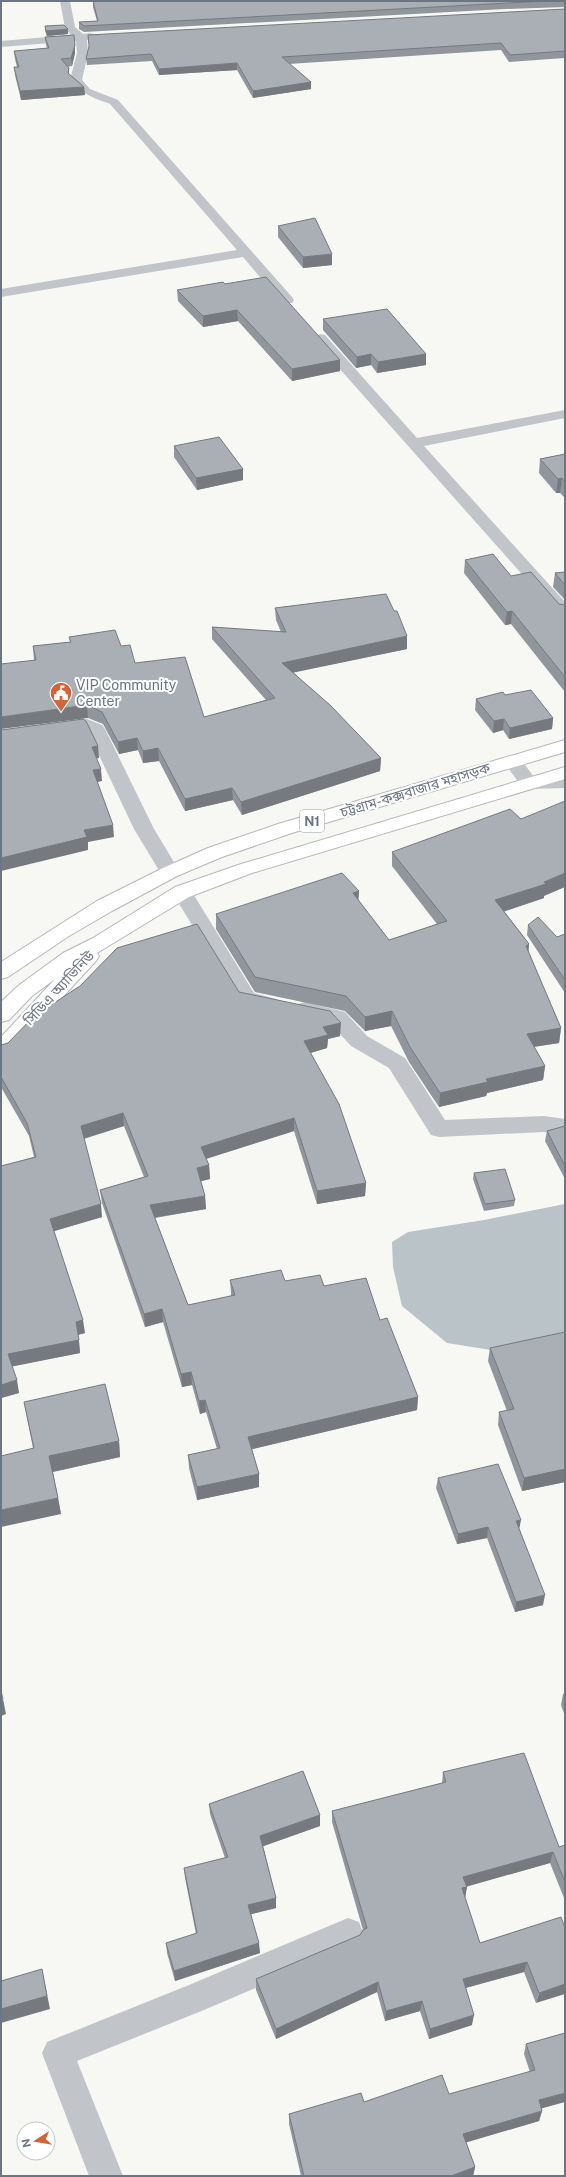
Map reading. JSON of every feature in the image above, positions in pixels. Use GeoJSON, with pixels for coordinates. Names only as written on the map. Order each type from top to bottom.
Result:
{"type":"FeatureCollection","features":[{"type":"Feature","properties":{"kind":"highway","name":"চট্টগ্রাম-কক্সবাজার মহাসড়ক"},"geometry":{"type":"LineString","coordinates":[[2,980],[70,926],[170,872],[220,851],[290,828],[565,746]]}},
{"type":"Feature","properties":{"kind":"highway","name":"চট্টগ্রাম-কক্সবাজার মহাসড়ক"},"geometry":{"type":"LineString","coordinates":[[100,943],[182,892],[245,868],[565,773]]}},
{"type":"Feature","properties":{"kind":"highway"},"geometry":{"type":"LineString","coordinates":[[1,1015],[25,991],[70,958],[100,943]]}},
{"type":"Feature","properties":{"kind":"highway","name":"সিডিএ অ্যাভিনিউ"},"geometry":{"type":"LineString","coordinates":[[1,1050],[100,943]]}},
{"type":"Feature","properties":{"kind":"street"},"geometry":{"type":"LineString","coordinates":[[65,1],[70,28],[81,37],[83,43],[82,59],[78,65],[76,80],[86,91],[114,102],[297,312]]}},
{"type":"Feature","properties":{"kind":"street"},"geometry":{"type":"LineString","coordinates":[[1,44],[104,36]]}},
{"type":"Feature","properties":{"kind":"street"},"geometry":{"type":"LineString","coordinates":[[1,293],[244,253]]}},
{"type":"Feature","properties":{"kind":"street"},"geometry":{"type":"LineString","coordinates":[[313,330],[565,612]]}},
{"type":"Feature","properties":{"kind":"street"},"geometry":{"type":"LineString","coordinates":[[414,443],[565,414]]}},
{"type":"Feature","properties":{"kind":"street"},"geometry":{"type":"LineString","coordinates":[[1,736],[87,724],[96,729],[144,829],[170,872]]}},
{"type":"Feature","properties":{"kind":"street"},"geometry":{"type":"LineString","coordinates":[[512,761],[529,783],[565,782]]}},
{"type":"Feature","properties":{"kind":"street"},"geometry":{"type":"LineString","coordinates":[[182,892],[247,999],[337,1017],[359,1041],[397,1062],[439,1129],[544,1124],[565,1127]]}},
{"type":"Feature","properties":{"kind":"street"},"geometry":{"type":"LineString","coordinates":[[106,2176],[58,2053],[193,1999],[348,1933]]}},
{"type":"Feature","properties":{"kind":"shaded area"},"geometry":{"type":"Polygon","coordinates":[[[565,1204],[565,1335],[491,1350],[447,1343],[402,1306],[393,1267],[392,1242],[408,1232],[484,1220],[565,1204]]]}},
{"type":"Feature","properties":{"kind":"building"},"geometry":{"type":"Polygon","coordinates":[[[93,1],[545,1],[84,26],[79,22],[98,21],[93,1]]]}},
{"type":"Feature","properties":{"kind":"building"},"geometry":{"type":"Polygon","coordinates":[[[565,9],[565,51],[510,55],[501,43],[282,57],[311,82],[253,91],[237,63],[159,69],[151,54],[86,59],[89,46],[88,35],[565,9]]]}},
{"type":"Feature","properties":{"kind":"building"},"geometry":{"type":"Polygon","coordinates":[[[64,25],[68,29],[46,31],[45,26],[64,25]]]}},
{"type":"Feature","properties":{"kind":"building"},"geometry":{"type":"Polygon","coordinates":[[[74,35],[75,45],[71,58],[61,59],[69,68],[68,73],[84,87],[20,91],[14,67],[19,67],[14,51],[49,48],[45,37],[74,35]]]}},
{"type":"Feature","properties":{"kind":"building"},"geometry":{"type":"Polygon","coordinates":[[[315,218],[332,254],[303,257],[278,226],[315,218]]]}},
{"type":"Feature","properties":{"kind":"building"},"geometry":{"type":"Polygon","coordinates":[[[266,277],[340,360],[292,369],[237,310],[203,316],[177,290],[223,282],[225,284],[266,277]]]}},
{"type":"Feature","properties":{"kind":"building"},"geometry":{"type":"Polygon","coordinates":[[[387,309],[426,354],[378,362],[371,354],[357,357],[323,319],[387,309]]]}},
{"type":"Feature","properties":{"kind":"building"},"geometry":{"type":"Polygon","coordinates":[[[219,437],[243,469],[196,478],[174,446],[219,437]]]}},
{"type":"Feature","properties":{"kind":"building"},"geometry":{"type":"Polygon","coordinates":[[[565,454],[565,482],[562,478],[558,479],[540,459],[565,454]]]}},
{"type":"Feature","properties":{"kind":"building"},"geometry":{"type":"Polygon","coordinates":[[[493,554],[511,576],[531,572],[559,604],[565,605],[565,677],[512,611],[507,612],[465,560],[493,554]]]}},
{"type":"Feature","properties":{"kind":"building"},"geometry":{"type":"Polygon","coordinates":[[[565,572],[565,585],[555,573],[565,572]]]}},
{"type":"Feature","properties":{"kind":"building"},"geometry":{"type":"Polygon","coordinates":[[[386,594],[394,611],[397,611],[407,636],[282,663],[330,705],[381,758],[241,802],[232,788],[185,799],[158,748],[143,751],[137,738],[118,742],[102,712],[87,705],[1,717],[1,664],[36,660],[33,646],[71,642],[69,637],[115,630],[121,646],[130,645],[135,663],[185,657],[204,717],[275,698],[212,627],[286,632],[275,608],[386,594]]]}},
{"type":"Feature","properties":{"kind":"building"},"geometry":{"type":"Polygon","coordinates":[[[531,690],[553,718],[510,728],[504,719],[494,721],[476,699],[503,692],[505,695],[531,690]]]}},
{"type":"Feature","properties":{"kind":"building"},"geometry":{"type":"Polygon","coordinates":[[[83,719],[86,721],[98,746],[92,747],[101,769],[93,770],[113,825],[84,830],[87,837],[1,858],[1,730],[83,719]]]}},
{"type":"Feature","properties":{"kind":"building"},"geometry":{"type":"Polygon","coordinates":[[[565,801],[565,873],[544,882],[546,884],[495,900],[529,944],[526,946],[561,1028],[527,1034],[545,1066],[486,1079],[488,1082],[440,1093],[410,1047],[392,1011],[365,1017],[346,996],[255,977],[216,914],[342,873],[359,891],[353,893],[389,940],[447,921],[392,852],[510,809],[521,819],[565,801]]]}},
{"type":"Feature","properties":{"kind":"building"},"geometry":{"type":"Polygon","coordinates":[[[538,917],[557,937],[565,934],[565,980],[528,925],[538,917]]]}},
{"type":"Feature","properties":{"kind":"building"},"geometry":{"type":"Polygon","coordinates":[[[197,924],[239,992],[330,1011],[341,1023],[323,1027],[328,1035],[304,1041],[339,1104],[366,1183],[317,1191],[294,1118],[201,1147],[209,1165],[197,1168],[205,1196],[150,1205],[188,1305],[235,1295],[230,1280],[281,1270],[285,1281],[320,1275],[324,1286],[366,1278],[380,1320],[387,1318],[418,1397],[248,1437],[259,1474],[197,1487],[188,1455],[220,1448],[205,1400],[199,1401],[191,1372],[181,1374],[162,1309],[144,1314],[100,1190],[148,1176],[123,1113],[81,1126],[101,1204],[50,1219],[83,1320],[76,1322],[79,1340],[8,1354],[17,1380],[1,1385],[1,1166],[36,1157],[27,1123],[1,1077],[1,1045],[8,1043],[34,1016],[80,986],[117,948],[197,924]]]}},
{"type":"Feature","properties":{"kind":"building"},"geometry":{"type":"Polygon","coordinates":[[[565,1126],[565,1166],[547,1131],[565,1126]]]}},
{"type":"Feature","properties":{"kind":"building"},"geometry":{"type":"Polygon","coordinates":[[[505,1169],[515,1200],[485,1204],[474,1173],[505,1169]]]}},
{"type":"Feature","properties":{"kind":"building"},"geometry":{"type":"Polygon","coordinates":[[[565,1332],[565,1469],[524,1478],[499,1412],[514,1409],[490,1348],[565,1332]]]}},
{"type":"Feature","properties":{"kind":"building"},"geometry":{"type":"Polygon","coordinates":[[[105,1384],[119,1441],[49,1456],[58,1498],[1,1510],[1,1456],[34,1448],[24,1402],[105,1384]]]}},
{"type":"Feature","properties":{"kind":"building"},"geometry":{"type":"Polygon","coordinates":[[[498,1464],[521,1520],[516,1521],[545,1595],[516,1602],[488,1527],[458,1534],[438,1478],[498,1464]]]}},
{"type":"Feature","properties":{"kind":"building"},"geometry":{"type":"Polygon","coordinates":[[[524,1753],[559,1847],[565,1845],[565,1882],[553,1852],[463,1877],[467,1887],[462,1888],[480,1943],[561,1917],[565,1928],[565,1984],[539,1993],[527,1962],[463,1979],[474,2015],[430,2029],[422,2001],[386,2011],[378,1982],[276,2029],[256,1979],[360,1935],[363,1930],[367,1928],[332,1811],[446,1782],[443,1772],[524,1753]]]}},
{"type":"Feature","properties":{"kind":"building"},"geometry":{"type":"Polygon","coordinates":[[[303,1771],[320,1815],[260,1836],[276,1898],[248,1905],[259,1943],[174,1971],[166,1943],[197,1933],[184,1868],[228,1857],[209,1804],[303,1771]]]}},
{"type":"Feature","properties":{"kind":"building"},"geometry":{"type":"Polygon","coordinates":[[[42,1969],[47,1996],[1,2009],[1,1981],[42,1969]]]}},
{"type":"Feature","properties":{"kind":"building"},"geometry":{"type":"Polygon","coordinates":[[[565,2033],[565,2093],[539,2100],[542,2111],[463,2134],[475,2167],[451,2176],[304,2176],[289,2114],[361,2093],[364,2102],[442,2075],[449,2094],[535,2070],[526,2044],[565,2033]]]}},
{"type":"Feature","properties":{"kind":"place","name":"VIP Community Center"},"geometry":{"type":"Point","coordinates":[61,712]}}]}
